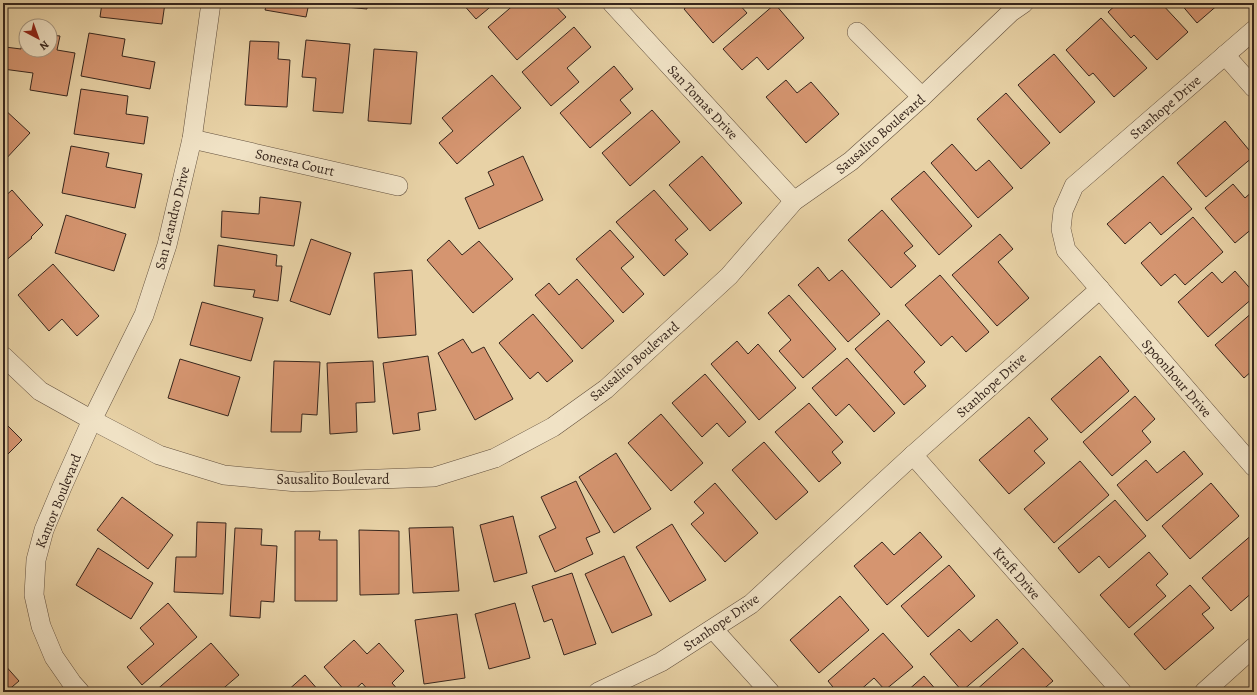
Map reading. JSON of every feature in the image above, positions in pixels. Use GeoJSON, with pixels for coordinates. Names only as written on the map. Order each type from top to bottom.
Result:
{"type":"FeatureCollection","features":[{"type":"Feature","properties":{"kind":"street","name":"San Leandro Drive"},"geometry":{"type":"LineString","coordinates":[[92,420],[144,315],[167,246],[192,139],[212,3]]}},
{"type":"Feature","properties":{"kind":"street","name":"San Tomas Drive"},"geometry":{"type":"LineString","coordinates":[[612,3],[794,201]]}},
{"type":"Feature","properties":{"kind":"street","name":"Sausalito Boulevard"},"geometry":{"type":"LineString","coordinates":[[3,356],[40,391],[92,420],[159,455],[224,475],[297,482],[426,478],[434,477],[495,458],[553,427],[606,389],[729,276],[794,201],[851,161],[922,97],[1011,12],[1024,3]]}},
{"type":"Feature","properties":{"kind":"street","name":"Stanhope Drive"},"geometry":{"type":"LineString","coordinates":[[598,692],[661,662],[751,604],[913,455],[1100,289],[1066,250],[1060,229],[1063,211],[1074,186],[1254,30]]}},
{"type":"Feature","properties":{"kind":"street"},"geometry":{"type":"LineString","coordinates":[[857,32],[922,97]]}},
{"type":"Feature","properties":{"kind":"street"},"geometry":{"type":"LineString","coordinates":[[1225,55],[1254,88]]}},
{"type":"Feature","properties":{"kind":"street","name":"Sonesta Court"},"geometry":{"type":"LineString","coordinates":[[192,139],[398,186]]}},
{"type":"Feature","properties":{"kind":"street","name":"Spoonhour Drive"},"geometry":{"type":"LineString","coordinates":[[1100,289],[1254,467]]}},
{"type":"Feature","properties":{"kind":"street","name":"Kantor Boulevard"},"geometry":{"type":"LineString","coordinates":[[80,692],[54,657],[41,626],[34,595],[36,560],[44,530],[92,420]]}},
{"type":"Feature","properties":{"kind":"street","name":"Kraft Drive"},"geometry":{"type":"LineString","coordinates":[[913,455],[1122,692]]}},
{"type":"Feature","properties":{"kind":"street"},"geometry":{"type":"LineString","coordinates":[[713,629],[770,692]]}},
{"type":"Feature","properties":{"kind":"street"},"geometry":{"type":"LineString","coordinates":[[1204,692],[1254,647]]}},
{"type":"Feature","properties":{"kind":"building"},"geometry":{"type":"Polygon","coordinates":[[[102,3],[165,3],[162,24],[100,17],[102,3]]]}},
{"type":"Feature","properties":{"kind":"building"},"geometry":{"type":"Polygon","coordinates":[[[267,3],[309,3],[306,17],[265,10],[267,3]]]}},
{"type":"Feature","properties":{"kind":"building"},"geometry":{"type":"Polygon","coordinates":[[[325,3],[367,3],[367,9],[325,5],[325,3]]]}},
{"type":"Feature","properties":{"kind":"building"},"geometry":{"type":"Polygon","coordinates":[[[388,3],[427,3],[427,6],[388,3]]]}},
{"type":"Feature","properties":{"kind":"building"},"geometry":{"type":"Polygon","coordinates":[[[462,3],[495,3],[476,19],[462,3]]]}},
{"type":"Feature","properties":{"kind":"building"},"geometry":{"type":"Polygon","coordinates":[[[516,3],[553,3],[566,17],[517,60],[488,27],[516,3]]]}},
{"type":"Feature","properties":{"kind":"building"},"geometry":{"type":"Polygon","coordinates":[[[691,3],[738,3],[747,13],[713,43],[684,9],[691,3]]]}},
{"type":"Feature","properties":{"kind":"building"},"geometry":{"type":"Polygon","coordinates":[[[1118,3],[1161,3],[1188,32],[1157,60],[1134,35],[1131,38],[1108,12],[1118,3]]]}},
{"type":"Feature","properties":{"kind":"building"},"geometry":{"type":"Polygon","coordinates":[[[1180,3],[1220,3],[1197,23],[1180,3]]]}},
{"type":"Feature","properties":{"kind":"building"},"geometry":{"type":"Polygon","coordinates":[[[775,4],[804,38],[768,70],[757,57],[742,70],[723,49],[775,4]]]}},
{"type":"Feature","properties":{"kind":"building"},"geometry":{"type":"Polygon","coordinates":[[[1101,18],[1147,68],[1114,97],[1093,73],[1089,76],[1066,50],[1101,18]]]}},
{"type":"Feature","properties":{"kind":"building"},"geometry":{"type":"Polygon","coordinates":[[[574,27],[591,47],[567,68],[579,82],[551,106],[522,72],[574,27]]]}},
{"type":"Feature","properties":{"kind":"building"},"geometry":{"type":"Polygon","coordinates":[[[89,33],[125,39],[122,56],[155,62],[150,89],[81,76],[89,33]]]}},
{"type":"Feature","properties":{"kind":"building"},"geometry":{"type":"Polygon","coordinates":[[[306,40],[350,44],[343,113],[313,111],[316,78],[302,77],[306,40]]]}},
{"type":"Feature","properties":{"kind":"building"},"geometry":{"type":"Polygon","coordinates":[[[250,41],[279,42],[278,59],[290,60],[287,107],[245,105],[250,41]]]}},
{"type":"Feature","properties":{"kind":"building"},"geometry":{"type":"Polygon","coordinates":[[[5,47],[18,49],[18,58],[58,58],[58,50],[75,53],[67,96],[30,90],[33,73],[3,69],[5,47]]]}},
{"type":"Feature","properties":{"kind":"building"},"geometry":{"type":"Polygon","coordinates":[[[374,49],[417,52],[411,124],[368,121],[374,49]]]}},
{"type":"Feature","properties":{"kind":"building"},"geometry":{"type":"Polygon","coordinates":[[[1054,54],[1095,102],[1060,133],[1018,85],[1054,54]]]}},
{"type":"Feature","properties":{"kind":"building"},"geometry":{"type":"Polygon","coordinates":[[[614,66],[633,89],[620,100],[631,113],[590,148],[560,113],[614,66]]]}},
{"type":"Feature","properties":{"kind":"building"},"geometry":{"type":"Polygon","coordinates":[[[492,75],[521,108],[457,164],[439,143],[453,131],[442,118],[492,75]]]}},
{"type":"Feature","properties":{"kind":"building"},"geometry":{"type":"Polygon","coordinates":[[[786,80],[797,93],[811,82],[839,114],[806,143],[766,97],[786,80]]]}},
{"type":"Feature","properties":{"kind":"building"},"geometry":{"type":"Polygon","coordinates":[[[81,89],[128,96],[126,114],[148,117],[144,144],[74,134],[81,89]]]}},
{"type":"Feature","properties":{"kind":"building"},"geometry":{"type":"Polygon","coordinates":[[[1006,93],[1050,143],[1021,169],[977,119],[1006,93]]]}},
{"type":"Feature","properties":{"kind":"building"},"geometry":{"type":"Polygon","coordinates":[[[3,108],[30,133],[3,162],[3,108]]]}},
{"type":"Feature","properties":{"kind":"building"},"geometry":{"type":"Polygon","coordinates":[[[652,110],[680,142],[630,186],[602,153],[652,110]]]}},
{"type":"Feature","properties":{"kind":"building"},"geometry":{"type":"Polygon","coordinates":[[[1225,121],[1254,156],[1206,197],[1177,163],[1225,121]]]}},
{"type":"Feature","properties":{"kind":"building"},"geometry":{"type":"Polygon","coordinates":[[[952,144],[976,171],[989,160],[1013,188],[978,218],[931,163],[952,144]]]}},
{"type":"Feature","properties":{"kind":"building"},"geometry":{"type":"Polygon","coordinates":[[[71,146],[109,153],[106,167],[142,174],[135,208],[62,193],[71,146]]]}},
{"type":"Feature","properties":{"kind":"building"},"geometry":{"type":"Polygon","coordinates":[[[523,156],[543,200],[479,229],[465,198],[494,185],[488,172],[523,156]]]}},
{"type":"Feature","properties":{"kind":"building"},"geometry":{"type":"Polygon","coordinates":[[[702,156],[742,203],[710,231],[669,185],[702,156]]]}},
{"type":"Feature","properties":{"kind":"building"},"geometry":{"type":"Polygon","coordinates":[[[924,171],[972,226],[939,255],[891,199],[924,171]]]}},
{"type":"Feature","properties":{"kind":"building"},"geometry":{"type":"Polygon","coordinates":[[[1163,176],[1192,209],[1161,235],[1150,222],[1125,244],[1107,224],[1163,176]]]}},
{"type":"Feature","properties":{"kind":"building"},"geometry":{"type":"Polygon","coordinates":[[[1233,184],[1245,198],[1254,190],[1254,227],[1235,243],[1205,208],[1233,184]]]}},
{"type":"Feature","properties":{"kind":"building"},"geometry":{"type":"Polygon","coordinates":[[[12,190],[43,225],[31,237],[32,238],[3,263],[3,198],[12,190]]]}},
{"type":"Feature","properties":{"kind":"building"},"geometry":{"type":"Polygon","coordinates":[[[654,190],[688,229],[675,240],[688,254],[664,276],[616,222],[654,190]]]}},
{"type":"Feature","properties":{"kind":"building"},"geometry":{"type":"Polygon","coordinates":[[[260,197],[301,202],[294,246],[221,237],[222,211],[259,214],[260,197]]]}},
{"type":"Feature","properties":{"kind":"building"},"geometry":{"type":"Polygon","coordinates":[[[882,210],[913,246],[904,253],[916,266],[891,288],[848,240],[882,210]]]}},
{"type":"Feature","properties":{"kind":"building"},"geometry":{"type":"Polygon","coordinates":[[[66,215],[126,234],[114,271],[55,253],[66,215]]]}},
{"type":"Feature","properties":{"kind":"building"},"geometry":{"type":"Polygon","coordinates":[[[1193,217],[1223,252],[1185,285],[1175,274],[1161,286],[1141,263],[1193,217]]]}},
{"type":"Feature","properties":{"kind":"building"},"geometry":{"type":"Polygon","coordinates":[[[610,230],[634,257],[621,268],[644,294],[623,313],[576,259],[610,230]]]}},
{"type":"Feature","properties":{"kind":"building"},"geometry":{"type":"Polygon","coordinates":[[[1000,234],[1013,249],[998,262],[1029,298],[997,326],[952,275],[1000,234]]]}},
{"type":"Feature","properties":{"kind":"building"},"geometry":{"type":"Polygon","coordinates":[[[311,239],[351,253],[330,315],[290,301],[311,239]]]}},
{"type":"Feature","properties":{"kind":"building"},"geometry":{"type":"Polygon","coordinates":[[[449,240],[462,255],[479,241],[513,279],[473,313],[427,260],[449,240]]]}},
{"type":"Feature","properties":{"kind":"building"},"geometry":{"type":"Polygon","coordinates":[[[218,245],[277,255],[276,266],[282,266],[278,301],[253,297],[255,290],[214,286],[218,245]]]}},
{"type":"Feature","properties":{"kind":"building"},"geometry":{"type":"Polygon","coordinates":[[[53,264],[99,316],[77,336],[62,319],[49,331],[18,295],[53,264]]]}},
{"type":"Feature","properties":{"kind":"building"},"geometry":{"type":"Polygon","coordinates":[[[818,267],[829,281],[842,270],[880,314],[848,342],[798,285],[818,267]]]}},
{"type":"Feature","properties":{"kind":"building"},"geometry":{"type":"Polygon","coordinates":[[[412,270],[416,335],[378,338],[374,273],[412,270]]]}},
{"type":"Feature","properties":{"kind":"building"},"geometry":{"type":"Polygon","coordinates":[[[1235,271],[1254,293],[1254,297],[1208,337],[1178,302],[1212,272],[1222,283],[1235,271]]]}},
{"type":"Feature","properties":{"kind":"building"},"geometry":{"type":"Polygon","coordinates":[[[940,275],[989,332],[966,352],[952,336],[941,346],[905,305],[940,275]]]}},
{"type":"Feature","properties":{"kind":"building"},"geometry":{"type":"Polygon","coordinates":[[[577,279],[614,321],[582,349],[535,295],[549,283],[559,295],[577,279]]]}},
{"type":"Feature","properties":{"kind":"building"},"geometry":{"type":"Polygon","coordinates":[[[789,295],[836,349],[803,378],[779,351],[791,340],[768,313],[789,295]]]}},
{"type":"Feature","properties":{"kind":"building"},"geometry":{"type":"Polygon","coordinates":[[[202,302],[263,318],[251,361],[190,345],[202,302]]]}},
{"type":"Feature","properties":{"kind":"building"},"geometry":{"type":"Polygon","coordinates":[[[1254,311],[1254,369],[1244,378],[1215,345],[1254,311]]]}},
{"type":"Feature","properties":{"kind":"building"},"geometry":{"type":"Polygon","coordinates":[[[533,314],[573,361],[547,382],[538,372],[530,379],[499,343],[533,314]]]}},
{"type":"Feature","properties":{"kind":"building"},"geometry":{"type":"Polygon","coordinates":[[[888,320],[925,362],[914,372],[926,386],[904,405],[855,349],[888,320]]]}},
{"type":"Feature","properties":{"kind":"building"},"geometry":{"type":"Polygon","coordinates":[[[463,339],[472,353],[484,347],[513,399],[475,420],[438,353],[463,339]]]}},
{"type":"Feature","properties":{"kind":"building"},"geometry":{"type":"Polygon","coordinates":[[[737,341],[748,354],[758,344],[796,388],[759,420],[711,364],[737,341]]]}},
{"type":"Feature","properties":{"kind":"building"},"geometry":{"type":"Polygon","coordinates":[[[428,356],[436,410],[418,413],[420,430],[393,434],[383,363],[428,356]]]}},
{"type":"Feature","properties":{"kind":"building"},"geometry":{"type":"Polygon","coordinates":[[[1100,356],[1129,391],[1081,433],[1051,399],[1100,356]]]}},
{"type":"Feature","properties":{"kind":"building"},"geometry":{"type":"Polygon","coordinates":[[[847,358],[895,413],[874,432],[849,404],[836,416],[812,388],[847,358]]]}},
{"type":"Feature","properties":{"kind":"building"},"geometry":{"type":"Polygon","coordinates":[[[180,359],[240,377],[228,416],[168,398],[180,359]]]}},
{"type":"Feature","properties":{"kind":"building"},"geometry":{"type":"Polygon","coordinates":[[[274,361],[320,362],[317,415],[302,414],[301,432],[271,432],[274,361]]]}},
{"type":"Feature","properties":{"kind":"building"},"geometry":{"type":"Polygon","coordinates":[[[373,361],[375,402],[356,403],[357,432],[330,434],[327,363],[373,361]]]}},
{"type":"Feature","properties":{"kind":"building"},"geometry":{"type":"Polygon","coordinates":[[[705,374],[746,422],[729,437],[717,423],[702,437],[672,403],[705,374]]]}},
{"type":"Feature","properties":{"kind":"building"},"geometry":{"type":"Polygon","coordinates":[[[1135,396],[1155,419],[1142,431],[1151,442],[1112,476],[1083,442],[1135,396]]]}},
{"type":"Feature","properties":{"kind":"building"},"geometry":{"type":"Polygon","coordinates":[[[809,403],[843,442],[832,452],[841,463],[819,482],[775,432],[809,403]]]}},
{"type":"Feature","properties":{"kind":"building"},"geometry":{"type":"Polygon","coordinates":[[[661,414],[703,463],[671,491],[628,443],[661,414]]]}},
{"type":"Feature","properties":{"kind":"building"},"geometry":{"type":"Polygon","coordinates":[[[1029,417],[1048,439],[1034,451],[1045,463],[1009,494],[979,460],[1029,417]]]}},
{"type":"Feature","properties":{"kind":"building"},"geometry":{"type":"Polygon","coordinates":[[[3,421],[22,440],[3,459],[3,421]]]}},
{"type":"Feature","properties":{"kind":"building"},"geometry":{"type":"Polygon","coordinates":[[[764,442],[808,492],[776,520],[732,470],[764,442]]]}},
{"type":"Feature","properties":{"kind":"building"},"geometry":{"type":"Polygon","coordinates":[[[1184,451],[1203,474],[1147,521],[1117,485],[1146,460],[1157,473],[1184,451]]]}},
{"type":"Feature","properties":{"kind":"building"},"geometry":{"type":"Polygon","coordinates":[[[616,453],[651,509],[614,533],[579,477],[616,453]]]}},
{"type":"Feature","properties":{"kind":"building"},"geometry":{"type":"Polygon","coordinates":[[[1080,461],[1109,495],[1054,543],[1024,509],[1080,461]]]}},
{"type":"Feature","properties":{"kind":"building"},"geometry":{"type":"Polygon","coordinates":[[[576,481],[600,532],[586,538],[593,554],[555,572],[539,536],[556,528],[541,497],[576,481]]]}},
{"type":"Feature","properties":{"kind":"building"},"geometry":{"type":"Polygon","coordinates":[[[715,483],[758,533],[725,562],[691,524],[704,513],[694,502],[715,483]]]}},
{"type":"Feature","properties":{"kind":"building"},"geometry":{"type":"Polygon","coordinates":[[[1211,483],[1239,516],[1190,559],[1162,526],[1211,483]]]}},
{"type":"Feature","properties":{"kind":"building"},"geometry":{"type":"Polygon","coordinates":[[[122,497],[173,535],[148,569],[97,530],[122,497]]]}},
{"type":"Feature","properties":{"kind":"building"},"geometry":{"type":"Polygon","coordinates":[[[1115,500],[1146,536],[1109,568],[1099,556],[1079,573],[1058,548],[1115,500]]]}},
{"type":"Feature","properties":{"kind":"building"},"geometry":{"type":"Polygon","coordinates":[[[513,516],[527,573],[494,582],[480,525],[513,516]]]}},
{"type":"Feature","properties":{"kind":"building"},"geometry":{"type":"Polygon","coordinates":[[[197,522],[226,523],[223,594],[174,592],[176,557],[196,557],[197,522]]]}},
{"type":"Feature","properties":{"kind":"building"},"geometry":{"type":"Polygon","coordinates":[[[672,524],[706,580],[670,602],[636,547],[672,524]]]}},
{"type":"Feature","properties":{"kind":"building"},"geometry":{"type":"Polygon","coordinates":[[[453,527],[459,591],[413,593],[409,528],[453,527]]]}},
{"type":"Feature","properties":{"kind":"building"},"geometry":{"type":"Polygon","coordinates":[[[235,528],[262,529],[261,545],[277,546],[274,602],[261,601],[260,618],[230,616],[235,528]]]}},
{"type":"Feature","properties":{"kind":"building"},"geometry":{"type":"Polygon","coordinates":[[[359,530],[399,531],[399,594],[360,595],[359,530]]]}},
{"type":"Feature","properties":{"kind":"building"},"geometry":{"type":"Polygon","coordinates":[[[295,531],[320,531],[319,540],[337,540],[337,601],[295,601],[295,531]]]}},
{"type":"Feature","properties":{"kind":"building"},"geometry":{"type":"Polygon","coordinates":[[[920,532],[942,557],[887,605],[854,566],[882,542],[894,555],[920,532]]]}},
{"type":"Feature","properties":{"kind":"building"},"geometry":{"type":"Polygon","coordinates":[[[1254,533],[1254,591],[1231,611],[1202,578],[1254,533]]]}},
{"type":"Feature","properties":{"kind":"building"},"geometry":{"type":"Polygon","coordinates":[[[98,548],[153,583],[131,619],[76,585],[98,548]]]}},
{"type":"Feature","properties":{"kind":"building"},"geometry":{"type":"Polygon","coordinates":[[[1149,552],[1168,574],[1156,585],[1166,596],[1129,628],[1100,595],[1149,552]]]}},
{"type":"Feature","properties":{"kind":"building"},"geometry":{"type":"Polygon","coordinates":[[[624,556],[652,615],[612,633],[585,574],[624,556]]]}},
{"type":"Feature","properties":{"kind":"building"},"geometry":{"type":"Polygon","coordinates":[[[949,565],[975,596],[928,637],[901,606],[949,565]]]}},
{"type":"Feature","properties":{"kind":"building"},"geometry":{"type":"Polygon","coordinates":[[[572,573],[596,644],[564,655],[552,619],[544,622],[532,586],[572,573]]]}},
{"type":"Feature","properties":{"kind":"building"},"geometry":{"type":"Polygon","coordinates":[[[1190,585],[1210,608],[1202,614],[1214,628],[1165,670],[1134,634],[1190,585]]]}},
{"type":"Feature","properties":{"kind":"building"},"geometry":{"type":"Polygon","coordinates":[[[840,596],[869,630],[819,673],[790,640],[840,596]]]}},
{"type":"Feature","properties":{"kind":"building"},"geometry":{"type":"Polygon","coordinates":[[[168,603],[197,637],[142,685],[127,667],[154,644],[140,628],[168,603]]]}},
{"type":"Feature","properties":{"kind":"building"},"geometry":{"type":"Polygon","coordinates":[[[515,603],[530,658],[489,669],[475,614],[515,603]]]}},
{"type":"Feature","properties":{"kind":"building"},"geometry":{"type":"Polygon","coordinates":[[[457,614],[465,678],[424,684],[415,620],[457,614]]]}},
{"type":"Feature","properties":{"kind":"building"},"geometry":{"type":"Polygon","coordinates":[[[997,619],[1018,643],[962,691],[930,654],[959,629],[971,642],[997,619]]]}},
{"type":"Feature","properties":{"kind":"building"},"geometry":{"type":"Polygon","coordinates":[[[883,633],[913,667],[885,690],[874,678],[858,692],[837,692],[828,681],[883,633]]]}},
{"type":"Feature","properties":{"kind":"building"},"geometry":{"type":"Polygon","coordinates":[[[354,640],[367,654],[379,643],[404,671],[392,683],[400,692],[370,692],[362,683],[352,692],[346,692],[324,667],[354,640]]]}},
{"type":"Feature","properties":{"kind":"building"},"geometry":{"type":"Polygon","coordinates":[[[211,643],[239,675],[219,692],[154,692],[211,643]]]}},
{"type":"Feature","properties":{"kind":"building"},"geometry":{"type":"Polygon","coordinates":[[[1023,648],[1053,681],[1040,692],[974,692],[1023,648]]]}},
{"type":"Feature","properties":{"kind":"building"},"geometry":{"type":"Polygon","coordinates":[[[3,663],[19,681],[6,692],[3,692],[3,663]]]}},
{"type":"Feature","properties":{"kind":"building"},"geometry":{"type":"Polygon","coordinates":[[[305,675],[320,692],[286,692],[305,675]]]}},
{"type":"Feature","properties":{"kind":"building"},"geometry":{"type":"Polygon","coordinates":[[[924,676],[938,692],[906,692],[924,676]]]}}]}
